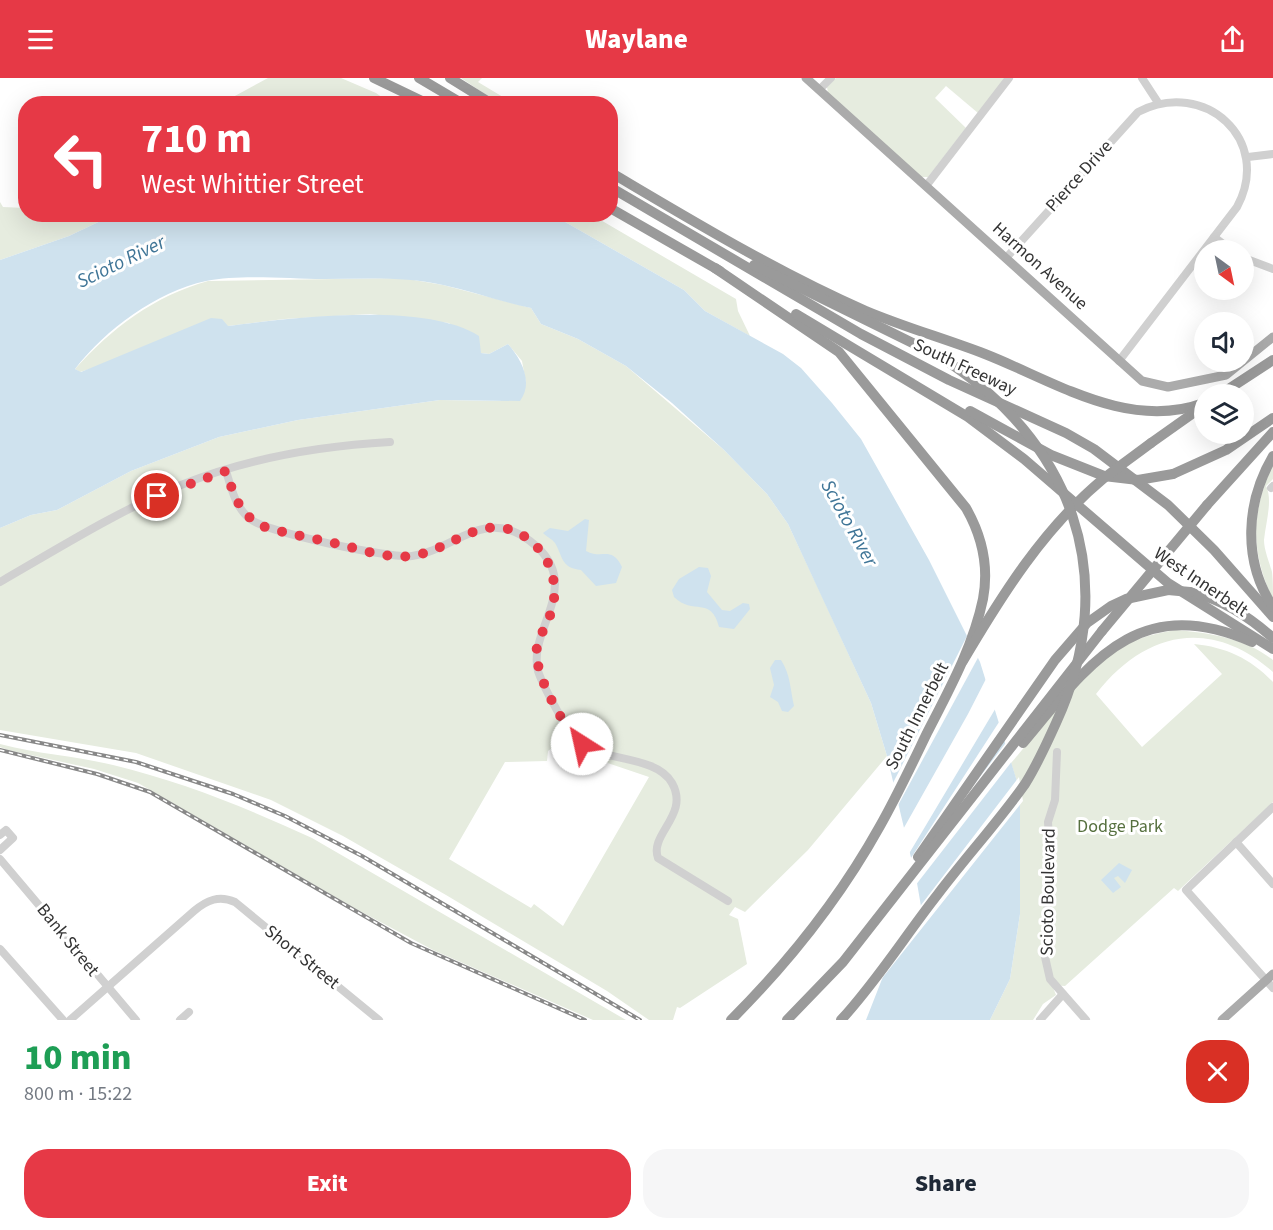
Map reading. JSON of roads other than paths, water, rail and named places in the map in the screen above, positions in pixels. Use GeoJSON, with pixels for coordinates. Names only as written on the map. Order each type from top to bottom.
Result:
{"type":"FeatureCollection","features":[{"type":"Feature","properties":{"kind":"highway"},"geometry":{"type":"LineString","coordinates":[[374,78],[411,96]]}},
{"type":"Feature","properties":{"kind":"highway"},"geometry":{"type":"LineString","coordinates":[[383,78],[414,96]]}},
{"type":"Feature","properties":{"kind":"highway"},"geometry":{"type":"LineString","coordinates":[[418,78],[449,96]]}},
{"type":"Feature","properties":{"kind":"highway"},"geometry":{"type":"LineString","coordinates":[[440,78],[471,91]]}},
{"type":"Feature","properties":{"kind":"highway"},"geometry":{"type":"LineString","coordinates":[[450,78],[479,96]]}},
{"type":"Feature","properties":{"kind":"highway"},"geometry":{"type":"LineString","coordinates":[[618,176],[814,286],[867,311],[988,355],[1094,401],[1136,409],[1167,411],[1194,406]]}},
{"type":"Feature","properties":{"kind":"highway","name":"South Freeway"},"geometry":{"type":"LineString","coordinates":[[618,192],[861,334],[949,380],[1066,433],[1094,449],[1168,505],[1214,550],[1273,617]]}},
{"type":"Feature","properties":{"kind":"highway"},"geometry":{"type":"LineString","coordinates":[[650,211],[662,214],[765,271],[939,356],[978,382],[1008,409],[1043,454],[1058,481],[1074,520],[1084,568],[1086,606],[1082,646],[1068,697],[1026,783],[841,1020]]}},
{"type":"Feature","properties":{"kind":"highway","name":"South Freeway"},"geometry":{"type":"LineString","coordinates":[[618,213],[911,381],[968,417],[1024,459],[1087,514]]}},
{"type":"Feature","properties":{"kind":"highway"},"geometry":{"type":"LineString","coordinates":[[715,268],[839,352],[913,440],[966,508],[980,538],[985,562],[983,600],[963,661]]}},
{"type":"Feature","properties":{"kind":"highway"},"geometry":{"type":"LineString","coordinates":[[1236,384],[1273,360]]}},
{"type":"Feature","properties":{"kind":"highway"},"geometry":{"type":"LineString","coordinates":[[911,381],[1051,455],[1104,476],[1138,480],[1173,474],[1226,450],[1273,417]]}},
{"type":"Feature","properties":{"kind":"highway","name":"South Innerbelt"},"geometry":{"type":"LineString","coordinates":[[731,1020],[759,992],[814,927],[880,827],[963,661],[1005,591],[1042,542],[1102,480],[1194,411]]}},
{"type":"Feature","properties":{"kind":"highway"},"geometry":{"type":"LineString","coordinates":[[787,1020],[833,974],[1102,631],[1207,505],[1273,432]]}},
{"type":"Feature","properties":{"kind":"highway"},"geometry":{"type":"LineString","coordinates":[[1273,456],[1263,473],[1253,504],[1251,533],[1256,571],[1273,607]]}},
{"type":"Feature","properties":{"kind":"highway","name":"West Innerbelt"},"geometry":{"type":"LineString","coordinates":[[1087,514],[1141,562],[1186,596],[1273,649]]}},
{"type":"Feature","properties":{"kind":"highway"},"geometry":{"type":"LineString","coordinates":[[885,909],[927,843],[1055,660],[1087,623],[1111,606],[1140,594],[1168,590],[1190,592],[1212,597],[1235,609],[1273,638]]}},
{"type":"Feature","properties":{"kind":"highway"},"geometry":{"type":"LineString","coordinates":[[978,791],[990,781],[1097,658],[1128,638],[1167,626],[1198,626],[1229,632],[1273,655]]}},
{"type":"Feature","properties":{"kind":"main road","name":"Harmon Avenue"},"geometry":{"type":"LineString","coordinates":[[806,78],[1142,381],[1158,387],[1177,386],[1226,375],[1273,337]]}},
{"type":"Feature","properties":{"kind":"main road"},"geometry":{"type":"LineString","coordinates":[[1222,1020],[1271,981]]}},
{"type":"Feature","properties":{"kind":"street"},"geometry":{"type":"LineString","coordinates":[[819,90],[831,78]]}},
{"type":"Feature","properties":{"kind":"street"},"geometry":{"type":"LineString","coordinates":[[926,186],[1010,78]]}},
{"type":"Feature","properties":{"kind":"street"},"geometry":{"type":"LineString","coordinates":[[1119,361],[1214,237],[1246,190],[1250,170],[1248,157],[1237,128],[1221,111],[1205,102],[1185,98],[1157,101],[1142,78]]}},
{"type":"Feature","properties":{"kind":"street","name":"Pierce Drive"},"geometry":{"type":"LineString","coordinates":[[1006,258],[1130,118],[1157,101]]}},
{"type":"Feature","properties":{"kind":"street"},"geometry":{"type":"LineString","coordinates":[[1248,157],[1273,154]]}},
{"type":"Feature","properties":{"kind":"street"},"geometry":{"type":"LineString","coordinates":[[1214,237],[1218,240]]}},
{"type":"Feature","properties":{"kind":"street"},"geometry":{"type":"LineString","coordinates":[[1254,262],[1273,269]]}},
{"type":"Feature","properties":{"kind":"street"},"geometry":{"type":"LineString","coordinates":[[0,582],[144,502],[192,481],[302,451],[341,445],[390,442]]}},
{"type":"Feature","properties":{"kind":"street"},"geometry":{"type":"LineString","coordinates":[[226,471],[241,509],[250,519],[270,529],[396,557],[422,554],[467,532],[484,528],[508,530],[531,542],[547,562],[555,586],[552,610],[537,648],[538,671],[547,688],[573,735],[582,744],[598,752],[651,766],[669,778],[675,790],[677,802],[673,818],[658,846],[658,858],[728,901]]}},
{"type":"Feature","properties":{"kind":"street","name":"Scioto Boulevard"},"geometry":{"type":"LineString","coordinates":[[1057,752],[1055,800],[1048,822],[1050,856],[1045,957],[1050,979],[1086,1020]]}},
{"type":"Feature","properties":{"kind":"street"},"geometry":{"type":"LineString","coordinates":[[1271,981],[1186,890],[1273,807]]}},
{"type":"Feature","properties":{"kind":"street"},"geometry":{"type":"LineString","coordinates":[[0,835],[6,830],[13,838],[0,850]]}},
{"type":"Feature","properties":{"kind":"street"},"geometry":{"type":"LineString","coordinates":[[1236,842],[1273,884]]}},
{"type":"Feature","properties":{"kind":"street","name":"Bank Street"},"geometry":{"type":"LineString","coordinates":[[0,859],[58,925],[70,945],[136,1020]]}},
{"type":"Feature","properties":{"kind":"street","name":"Short Street"},"geometry":{"type":"LineString","coordinates":[[107,987],[201,905],[222,898],[236,902],[377,1019]]}},
{"type":"Feature","properties":{"kind":"street"},"geometry":{"type":"LineString","coordinates":[[0,949],[63,1020]]}},
{"type":"Feature","properties":{"kind":"street"},"geometry":{"type":"LineString","coordinates":[[70,1020],[107,987]]}},
{"type":"Feature","properties":{"kind":"street"},"geometry":{"type":"LineString","coordinates":[[1040,1020],[1044,1012],[1063,994]]}},
{"type":"Feature","properties":{"kind":"street"},"geometry":{"type":"LineString","coordinates":[[180,1020],[189,1012]]}},
{"type":"Feature","properties":{"kind":"water","name":"Scioto River"},"geometry":{"type":"Polygon","coordinates":[[[98,222],[565,222],[684,290],[705,311],[783,354],[801,368],[861,439],[929,560],[980,662],[1020,791],[1020,914],[1010,979],[990,1020],[866,1020],[884,974],[923,918],[887,756],[871,703],[788,524],[767,494],[724,450],[672,403],[626,366],[578,339],[541,324],[531,308],[443,285],[399,279],[234,278],[187,286],[133,314],[87,354],[75,369],[81,372],[211,318],[222,319],[228,326],[320,316],[392,315],[455,325],[479,336],[481,353],[489,354],[508,344],[524,371],[526,386],[524,394],[520,401],[440,400],[298,420],[219,437],[131,471],[57,510],[31,515],[0,528],[0,260],[69,236],[98,222]]]}},
{"type":"Feature","properties":{"kind":"water"},"geometry":{"type":"Polygon","coordinates":[[[585,519],[589,520],[586,551],[614,556],[618,560],[622,567],[616,583],[596,586],[581,570],[566,564],[555,543],[543,533],[550,528],[568,531],[585,519]]]}},
{"type":"Feature","properties":{"kind":"water"},"geometry":{"type":"Polygon","coordinates":[[[699,567],[708,568],[711,576],[707,592],[722,610],[730,611],[743,603],[749,604],[750,609],[734,629],[719,627],[716,617],[706,608],[688,605],[674,597],[672,590],[679,579],[699,567]]]}},
{"type":"Feature","properties":{"kind":"water"},"geometry":{"type":"Polygon","coordinates":[[[775,660],[781,660],[788,677],[794,706],[788,712],[782,711],[778,702],[770,697],[774,685],[770,668],[775,660]]]}},
{"type":"Feature","properties":{"kind":"water"},"geometry":{"type":"Polygon","coordinates":[[[1119,863],[1132,870],[1125,883],[1118,876],[1114,878],[1121,887],[1113,893],[1101,880],[1119,863]]]}},
{"type":"Feature","properties":{"kind":"railway"},"geometry":{"type":"LineString","coordinates":[[0,735],[136,762],[233,794],[285,816],[362,856],[640,1020]]}},
{"type":"Feature","properties":{"kind":"railway"},"geometry":{"type":"LineString","coordinates":[[0,750],[97,774],[150,792],[411,943],[585,1020]]}},
{"type":"Feature","properties":{"kind":"park label","name":"Dodge Park"},"geometry":{"type":"Point","coordinates":[1120,826]}}]}
